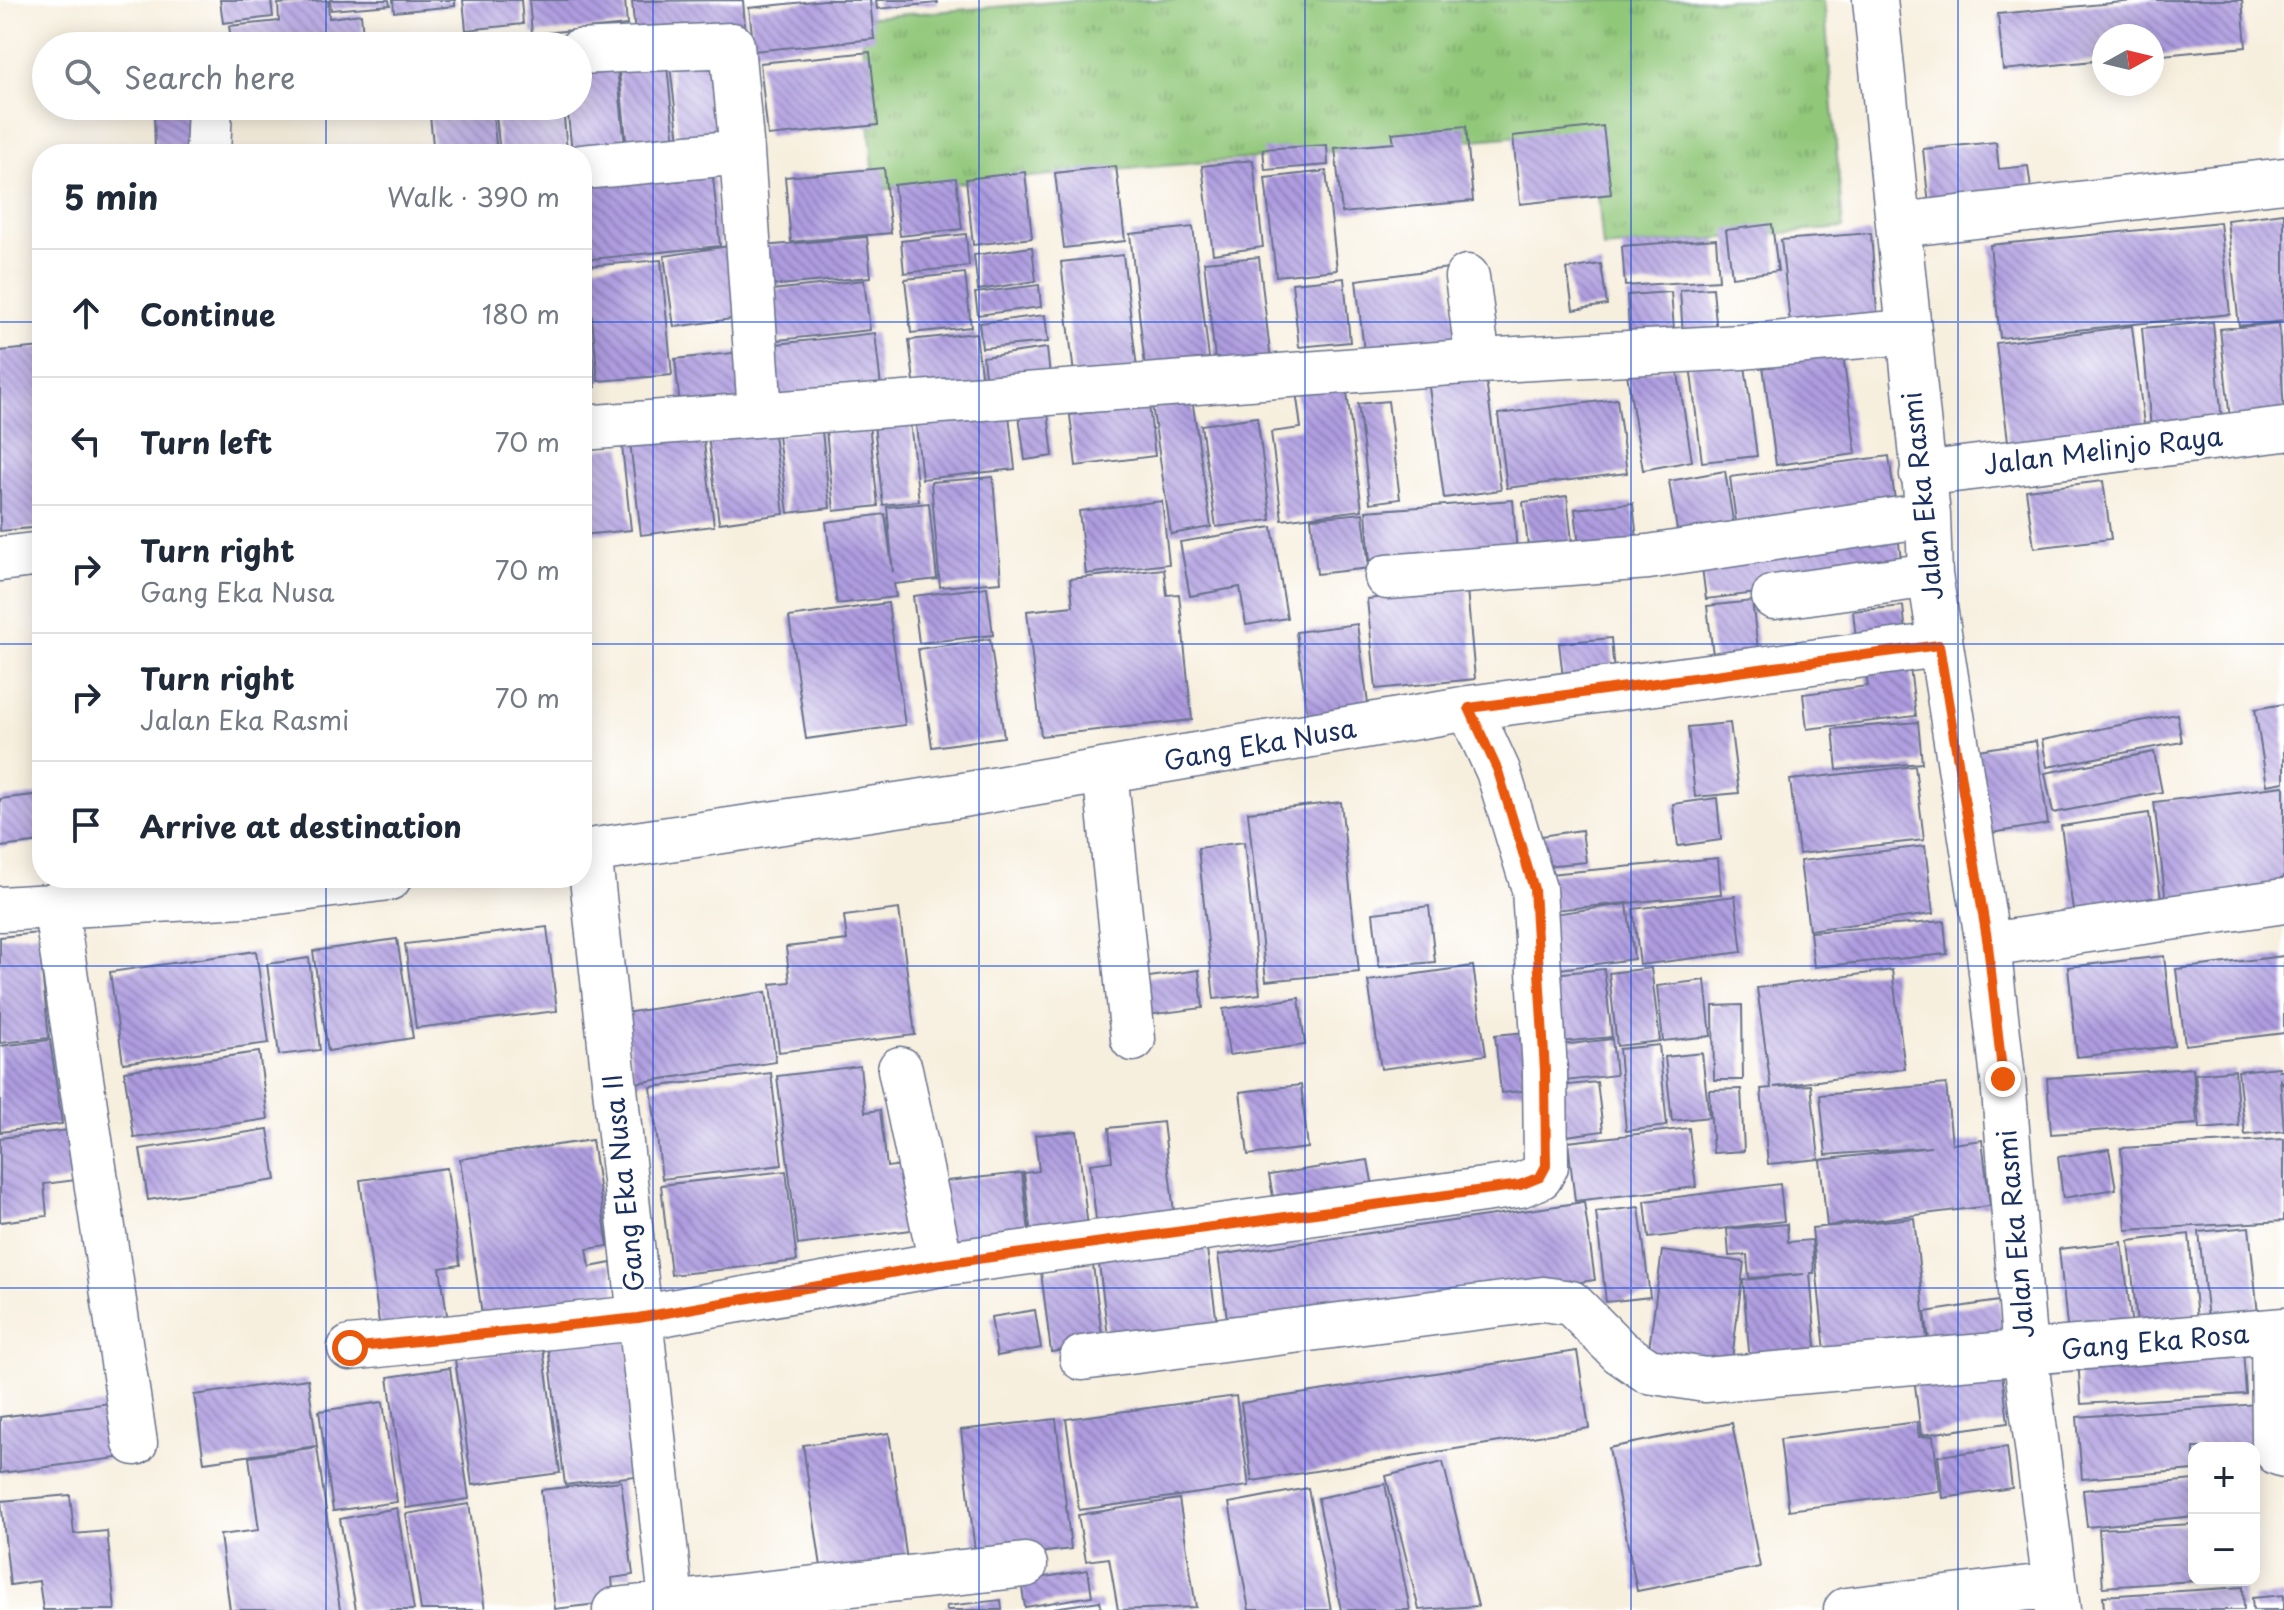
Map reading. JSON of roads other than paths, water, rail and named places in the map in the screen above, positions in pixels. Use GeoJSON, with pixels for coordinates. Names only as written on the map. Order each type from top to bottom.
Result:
{"type":"FeatureCollection","features":[{"type":"Feature","properties":{"kind":"street","name":"Jalan Eka Rasmi"},"geometry":{"type":"LineString","coordinates":[[1875,0],[1899,225],[1906,332],[1925,494],[1930,575],[1988,945],[2003,1079],[2025,1353],[2056,1598]]}},
{"type":"Feature","properties":{"kind":"street"},"geometry":{"type":"LineString","coordinates":[[592,51],[732,45],[760,413]]}},
{"type":"Feature","properties":{"kind":"street"},"geometry":{"type":"LineString","coordinates":[[208,144],[209,120]]}},
{"type":"Feature","properties":{"kind":"street"},"geometry":{"type":"LineString","coordinates":[[592,166],[742,152]]}},
{"type":"Feature","properties":{"kind":"street"},"geometry":{"type":"LineString","coordinates":[[1899,225],[2284,180]]}},
{"type":"Feature","properties":{"kind":"street"},"geometry":{"type":"LineString","coordinates":[[1467,277],[1478,361]]}},
{"type":"Feature","properties":{"kind":"street"},"geometry":{"type":"LineString","coordinates":[[592,427],[1478,361],[1741,347],[1906,332]]}},
{"type":"Feature","properties":{"kind":"street","name":"Jalan Melinjo Raya"},"geometry":{"type":"LineString","coordinates":[[1387,577],[1648,557],[1925,494],[2284,429]]}},
{"type":"Feature","properties":{"kind":"street"},"geometry":{"type":"LineString","coordinates":[[0,559],[32,555]]}},
{"type":"Feature","properties":{"kind":"street"},"geometry":{"type":"LineString","coordinates":[[1774,597],[1930,575]]}},
{"type":"Feature","properties":{"kind":"street","name":"Gang Eka Nusa"},"geometry":{"type":"LineString","coordinates":[[592,851],[1105,771],[1469,708],[1939,645]]}},
{"type":"Feature","properties":{"kind":"street"},"geometry":{"type":"LineString","coordinates":[[350,1348],[638,1318],[941,1264],[1520,1185],[1540,1177],[1546,1166],[1545,1071],[1534,889],[1498,771],[1469,708]]}},
{"type":"Feature","properties":{"kind":"street"},"geometry":{"type":"LineString","coordinates":[[1105,771],[1133,1039]]}},
{"type":"Feature","properties":{"kind":"street"},"geometry":{"type":"LineString","coordinates":[[0,909],[237,888]]}},
{"type":"Feature","properties":{"kind":"street","name":"Gang Eka Nusa II"},"geometry":{"type":"LineString","coordinates":[[590,888],[672,1607]]}},
{"type":"Feature","properties":{"kind":"street"},"geometry":{"type":"LineString","coordinates":[[1988,945],[2284,901]]}},
{"type":"Feature","properties":{"kind":"street"},"geometry":{"type":"LineString","coordinates":[[55,904],[135,1443]]}},
{"type":"Feature","properties":{"kind":"street"},"geometry":{"type":"LineString","coordinates":[[900,1069],[941,1264]]}},
{"type":"Feature","properties":{"kind":"street","name":"Gang Eka Rosa"},"geometry":{"type":"LineString","coordinates":[[1082,1358],[1543,1299],[1571,1303],[1629,1360],[1661,1375],[1705,1380],[2279,1330]]}},
{"type":"Feature","properties":{"kind":"street"},"geometry":{"type":"LineString","coordinates":[[2279,1330],[2274,1441],[2278,1453],[2284,1455]]}},
{"type":"Feature","properties":{"kind":"street"},"geometry":{"type":"LineString","coordinates":[[615,1610],[901,1594],[1025,1565]]}},
{"type":"Feature","properties":{"kind":"street"},"geometry":{"type":"LineString","coordinates":[[1846,1610],[2056,1598]]}}]}
